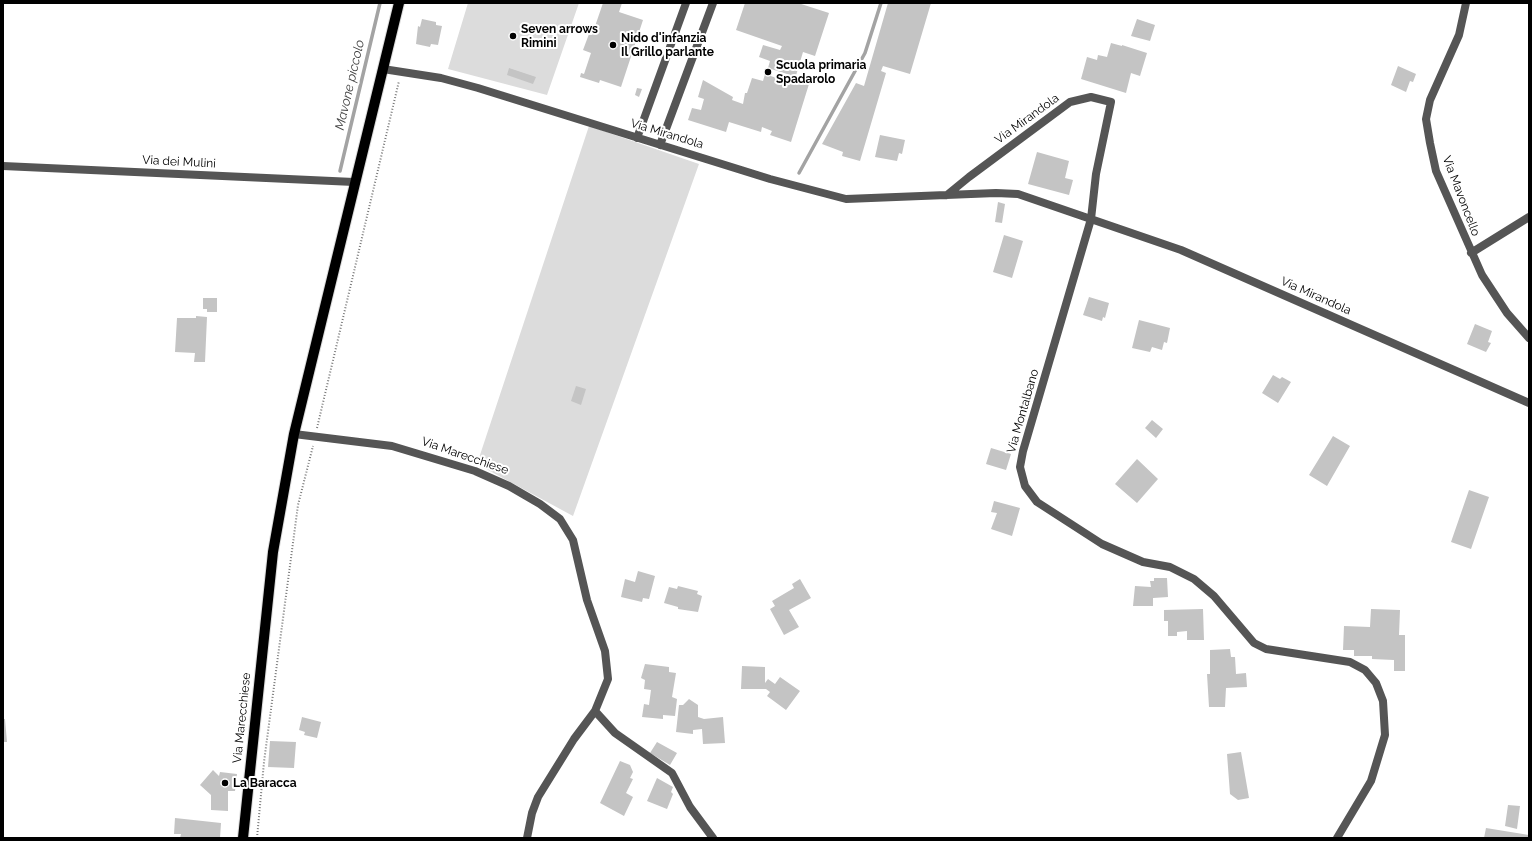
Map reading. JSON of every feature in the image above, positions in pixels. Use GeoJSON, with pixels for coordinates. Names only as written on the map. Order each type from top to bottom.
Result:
{"type":"FeatureCollection","features":[{"type":"Feature","properties":{"kind":"main road","name":"Via Marecchiese"},"geometry":{"type":"LineString","coordinates":[[243,838],[273,552],[294,434],[398,3]]}},
{"type":"Feature","properties":{"kind":"street"},"geometry":{"type":"LineString","coordinates":[[637,138],[686,3]]}},
{"type":"Feature","properties":{"kind":"street"},"geometry":{"type":"LineString","coordinates":[[660,145],[713,3]]}},
{"type":"Feature","properties":{"kind":"street","name":"Via Mavoncello"},"geometry":{"type":"LineString","coordinates":[[1466,3],[1459,35],[1430,100],[1426,119],[1436,171],[1471,253],[1482,275],[1503,306],[1529,338]]}},
{"type":"Feature","properties":{"kind":"street","name":"Via Mirandola"},"geometry":{"type":"LineString","coordinates":[[383,68],[467,84],[770,179],[846,199],[996,193],[1018,194],[1181,250],[1529,403]]}},
{"type":"Feature","properties":{"kind":"street","name":"Via Mirandola"},"geometry":{"type":"LineString","coordinates":[[947,196],[969,177],[1070,102],[1091,97],[1111,102],[1096,174],[1091,219]]}},
{"type":"Feature","properties":{"kind":"street","name":"Via dei Mulini"},"geometry":{"type":"LineString","coordinates":[[3,166],[354,182]]}},
{"type":"Feature","properties":{"kind":"street"},"geometry":{"type":"LineString","coordinates":[[1471,253],[1529,217]]}},
{"type":"Feature","properties":{"kind":"street","name":"Via Montalbano"},"geometry":{"type":"LineString","coordinates":[[1091,219],[1022,451],[1020,467],[1025,486],[1037,502],[1102,544],[1143,562],[1170,567],[1194,578],[1214,596],[1254,643],[1266,649],[1350,662],[1365,670],[1376,683],[1383,701],[1385,735],[1371,781],[1337,838]]}},
{"type":"Feature","properties":{"kind":"street","name":"Via Marecchiese"},"geometry":{"type":"LineString","coordinates":[[294,434],[392,446],[475,471],[509,486],[540,504],[560,519],[573,540],[587,600],[605,651],[608,679],[595,711],[574,739],[538,797],[532,813],[527,838]]}},
{"type":"Feature","properties":{"kind":"street"},"geometry":{"type":"LineString","coordinates":[[595,711],[615,733],[672,773],[690,807],[713,838]]}},
{"type":"Feature","properties":{"kind":"path"},"geometry":{"type":"LineString","coordinates":[[316,433],[399,80]]}},
{"type":"Feature","properties":{"kind":"path"},"geometry":{"type":"LineString","coordinates":[[257,838],[264,762],[298,505],[315,440]]}},
{"type":"Feature","properties":{"kind":"shaded area","name":"Seven arrows Rimini"},"geometry":{"type":"Polygon","coordinates":[[[468,3],[579,3],[547,95],[448,69],[468,3]]]}},
{"type":"Feature","properties":{"kind":"shaded area"},"geometry":{"type":"Polygon","coordinates":[[[589,126],[699,164],[573,516],[477,464],[589,126]]]}},
{"type":"Feature","properties":{"kind":"building"},"geometry":{"type":"Polygon","coordinates":[[[603,3],[622,3],[619,12],[643,20],[621,87],[600,80],[599,83],[580,77],[581,73],[584,74],[591,53],[583,50],[589,34],[592,35],[603,3]]]}},
{"type":"Feature","properties":{"kind":"building"},"geometry":{"type":"Polygon","coordinates":[[[745,3],[798,3],[829,13],[815,56],[803,52],[797,72],[795,80],[809,84],[791,142],[770,135],[772,131],[762,127],[761,132],[729,122],[726,132],[688,120],[692,108],[701,110],[704,99],[698,97],[703,80],[733,97],[732,100],[743,104],[745,93],[747,93],[752,78],[763,81],[765,74],[785,81],[787,74],[768,68],[770,61],[759,57],[763,45],[780,50],[782,46],[736,30],[745,3]]]}},
{"type":"Feature","properties":{"kind":"building"},"geometry":{"type":"Polygon","coordinates":[[[888,3],[931,3],[910,74],[883,66],[881,71],[886,73],[860,161],[842,156],[843,152],[822,144],[856,83],[864,86],[888,3]]]}},
{"type":"Feature","properties":{"kind":"building"},"geometry":{"type":"Polygon","coordinates":[[[422,19],[436,22],[436,25],[442,26],[438,45],[431,44],[430,47],[416,44],[418,26],[420,27],[422,19]]]}},
{"type":"Feature","properties":{"kind":"building"},"geometry":{"type":"Polygon","coordinates":[[[1137,19],[1155,25],[1150,41],[1131,36],[1137,19]]]}},
{"type":"Feature","properties":{"kind":"building"},"geometry":{"type":"Polygon","coordinates":[[[1111,43],[1147,53],[1140,76],[1131,73],[1126,93],[1081,79],[1087,57],[1097,60],[1098,55],[1107,57],[1111,43]]]}},
{"type":"Feature","properties":{"kind":"building"},"geometry":{"type":"Polygon","coordinates":[[[1398,66],[1416,74],[1413,82],[1410,81],[1406,92],[1391,85],[1398,66]]]}},
{"type":"Feature","properties":{"kind":"building"},"geometry":{"type":"Polygon","coordinates":[[[509,68],[536,77],[533,84],[507,75],[509,68]]]}},
{"type":"Feature","properties":{"kind":"building"},"geometry":{"type":"Polygon","coordinates":[[[637,88],[642,89],[639,97],[635,95],[637,88]]]}},
{"type":"Feature","properties":{"kind":"building"},"geometry":{"type":"Polygon","coordinates":[[[880,135],[905,140],[902,154],[899,153],[897,161],[875,157],[880,135]]]}},
{"type":"Feature","properties":{"kind":"building"},"geometry":{"type":"Polygon","coordinates":[[[1037,152],[1069,161],[1065,178],[1073,180],[1069,195],[1028,184],[1037,152]]]}},
{"type":"Feature","properties":{"kind":"building"},"geometry":{"type":"Polygon","coordinates":[[[998,202],[1005,204],[1002,223],[995,222],[998,202]]]}},
{"type":"Feature","properties":{"kind":"building"},"geometry":{"type":"Polygon","coordinates":[[[1004,235],[1023,241],[1012,278],[993,272],[1004,235]]]}},
{"type":"Feature","properties":{"kind":"building"},"geometry":{"type":"Polygon","coordinates":[[[1089,297],[1109,303],[1105,318],[1103,317],[1102,321],[1083,315],[1089,297]]]}},
{"type":"Feature","properties":{"kind":"building"},"geometry":{"type":"Polygon","coordinates":[[[203,298],[217,298],[217,312],[207,312],[207,309],[203,309],[203,298]]]}},
{"type":"Feature","properties":{"kind":"building"},"geometry":{"type":"Polygon","coordinates":[[[196,316],[207,317],[205,362],[194,362],[195,353],[175,352],[177,318],[196,318],[196,316]]]}},
{"type":"Feature","properties":{"kind":"building"},"geometry":{"type":"Polygon","coordinates":[[[1139,320],[1170,328],[1167,343],[1164,342],[1162,350],[1152,347],[1150,352],[1132,348],[1139,320]]]}},
{"type":"Feature","properties":{"kind":"building"},"geometry":{"type":"Polygon","coordinates":[[[1475,324],[1492,331],[1488,342],[1491,343],[1486,352],[1467,344],[1475,324]]]}},
{"type":"Feature","properties":{"kind":"building"},"geometry":{"type":"Polygon","coordinates":[[[1273,375],[1280,379],[1282,377],[1291,382],[1278,403],[1262,393],[1273,375]]]}},
{"type":"Feature","properties":{"kind":"building"},"geometry":{"type":"Polygon","coordinates":[[[576,386],[586,389],[581,405],[571,401],[576,386]]]}},
{"type":"Feature","properties":{"kind":"building"},"geometry":{"type":"Polygon","coordinates":[[[1152,420],[1163,429],[1156,438],[1145,428],[1152,420]]]}},
{"type":"Feature","properties":{"kind":"building"},"geometry":{"type":"Polygon","coordinates":[[[1333,436],[1350,446],[1327,486],[1309,475],[1333,436]]]}},
{"type":"Feature","properties":{"kind":"building"},"geometry":{"type":"Polygon","coordinates":[[[991,448],[1011,454],[1006,470],[986,464],[991,448]]]}},
{"type":"Feature","properties":{"kind":"building"},"geometry":{"type":"Polygon","coordinates":[[[1137,459],[1158,479],[1137,503],[1115,484],[1137,459]]]}},
{"type":"Feature","properties":{"kind":"building"},"geometry":{"type":"Polygon","coordinates":[[[1469,490],[1489,497],[1471,549],[1451,542],[1469,490]]]}},
{"type":"Feature","properties":{"kind":"building"},"geometry":{"type":"Polygon","coordinates":[[[994,501],[1020,508],[1012,536],[991,529],[997,513],[991,512],[994,501]]]}},
{"type":"Feature","properties":{"kind":"building"},"geometry":{"type":"Polygon","coordinates":[[[638,571],[655,576],[649,599],[643,598],[642,602],[621,597],[625,579],[635,582],[638,571]]]}},
{"type":"Feature","properties":{"kind":"building"},"geometry":{"type":"Polygon","coordinates":[[[1154,578],[1167,578],[1168,597],[1153,598],[1153,606],[1133,606],[1135,586],[1151,587],[1150,581],[1154,581],[1154,578]]]}},
{"type":"Feature","properties":{"kind":"building"},"geometry":{"type":"Polygon","coordinates":[[[800,579],[811,598],[789,610],[799,627],[784,635],[770,609],[775,606],[772,601],[794,588],[792,584],[800,579]]]}},
{"type":"Feature","properties":{"kind":"building"},"geometry":{"type":"Polygon","coordinates":[[[678,586],[698,591],[697,594],[702,596],[698,612],[678,609],[678,607],[664,603],[669,587],[677,589],[678,586]]]}},
{"type":"Feature","properties":{"kind":"building"},"geometry":{"type":"Polygon","coordinates":[[[1203,609],[1204,640],[1187,640],[1187,631],[1177,632],[1177,636],[1168,636],[1168,621],[1164,621],[1164,610],[1203,609]]]}},
{"type":"Feature","properties":{"kind":"building"},"geometry":{"type":"Polygon","coordinates":[[[1371,609],[1400,610],[1399,635],[1405,635],[1405,671],[1394,671],[1394,660],[1372,659],[1372,656],[1354,656],[1354,650],[1343,650],[1344,626],[1370,627],[1371,609]]]}},
{"type":"Feature","properties":{"kind":"building"},"geometry":{"type":"Polygon","coordinates":[[[1230,649],[1231,657],[1235,657],[1236,674],[1246,673],[1247,687],[1226,688],[1225,707],[1209,707],[1207,674],[1210,674],[1210,650],[1230,649]]]}},
{"type":"Feature","properties":{"kind":"building"},"geometry":{"type":"Polygon","coordinates":[[[645,664],[669,667],[669,672],[676,673],[672,697],[677,699],[675,716],[663,715],[663,719],[642,717],[644,704],[649,705],[651,690],[644,689],[645,680],[641,678],[645,664]]]}},
{"type":"Feature","properties":{"kind":"building"},"geometry":{"type":"Polygon","coordinates":[[[742,666],[765,667],[765,683],[768,679],[775,684],[780,677],[800,691],[786,710],[767,696],[770,692],[766,689],[741,689],[742,666]]]}},
{"type":"Feature","properties":{"kind":"building"},"geometry":{"type":"Polygon","coordinates":[[[689,699],[698,705],[698,717],[704,719],[723,717],[725,743],[703,744],[702,729],[693,730],[693,734],[676,732],[679,705],[683,705],[689,699]]]}},
{"type":"Feature","properties":{"kind":"building"},"geometry":{"type":"Polygon","coordinates":[[[302,717],[321,722],[317,738],[304,735],[305,732],[299,730],[302,717]]]}},
{"type":"Feature","properties":{"kind":"building"},"geometry":{"type":"Polygon","coordinates":[[[3,719],[5,719],[7,742],[3,742],[3,719]]]}},
{"type":"Feature","properties":{"kind":"building"},"geometry":{"type":"Polygon","coordinates":[[[270,741],[296,742],[294,768],[268,767],[270,741]]]}},
{"type":"Feature","properties":{"kind":"building"},"geometry":{"type":"Polygon","coordinates":[[[657,742],[677,753],[670,765],[650,753],[657,742]]]}},
{"type":"Feature","properties":{"kind":"building"},"geometry":{"type":"Polygon","coordinates":[[[1241,752],[1249,798],[1238,800],[1230,794],[1227,754],[1241,752]]]}},
{"type":"Feature","properties":{"kind":"building"},"geometry":{"type":"Polygon","coordinates":[[[620,761],[630,765],[633,772],[630,778],[633,779],[626,793],[633,797],[624,816],[600,803],[620,761]]]}},
{"type":"Feature","properties":{"kind":"building"},"geometry":{"type":"Polygon","coordinates":[[[213,770],[219,776],[220,772],[237,774],[235,791],[228,791],[228,811],[211,810],[211,795],[200,785],[213,770]]]}},
{"type":"Feature","properties":{"kind":"building"},"geometry":{"type":"Polygon","coordinates":[[[657,778],[673,787],[671,792],[673,794],[667,809],[647,801],[657,778]]]}},
{"type":"Feature","properties":{"kind":"building"},"geometry":{"type":"Polygon","coordinates":[[[1508,805],[1520,806],[1517,829],[1505,826],[1508,805]]]}},
{"type":"Feature","properties":{"kind":"building"},"geometry":{"type":"Polygon","coordinates":[[[175,818],[221,823],[220,838],[180,838],[181,834],[174,834],[175,818]]]}},
{"type":"Feature","properties":{"kind":"building"},"geometry":{"type":"Polygon","coordinates":[[[1486,828],[1529,835],[1529,838],[1484,838],[1486,828]]]}},
{"type":"Feature","properties":{"kind":"waterway","name":"Mavone piccolo"},"geometry":{"type":"LineString","coordinates":[[340,171],[380,3]]}},
{"type":"Feature","properties":{"kind":"waterway","name":"Mavone piccolo"},"geometry":{"type":"LineString","coordinates":[[799,173],[865,53],[881,3]]}},
{"type":"Feature","properties":{"kind":"place","name":"Seven arrows Rimini"},"geometry":{"type":"Point","coordinates":[513,36]}},
{"type":"Feature","properties":{"kind":"place","name":"Nido d'infanzia Il Grillo parlante"},"geometry":{"type":"Point","coordinates":[613,45]}},
{"type":"Feature","properties":{"kind":"place","name":"Scuola primaria Spadarolo"},"geometry":{"type":"Point","coordinates":[768,72]}},
{"type":"Feature","properties":{"kind":"place","name":"La Baracca"},"geometry":{"type":"Point","coordinates":[225,783]}}]}
